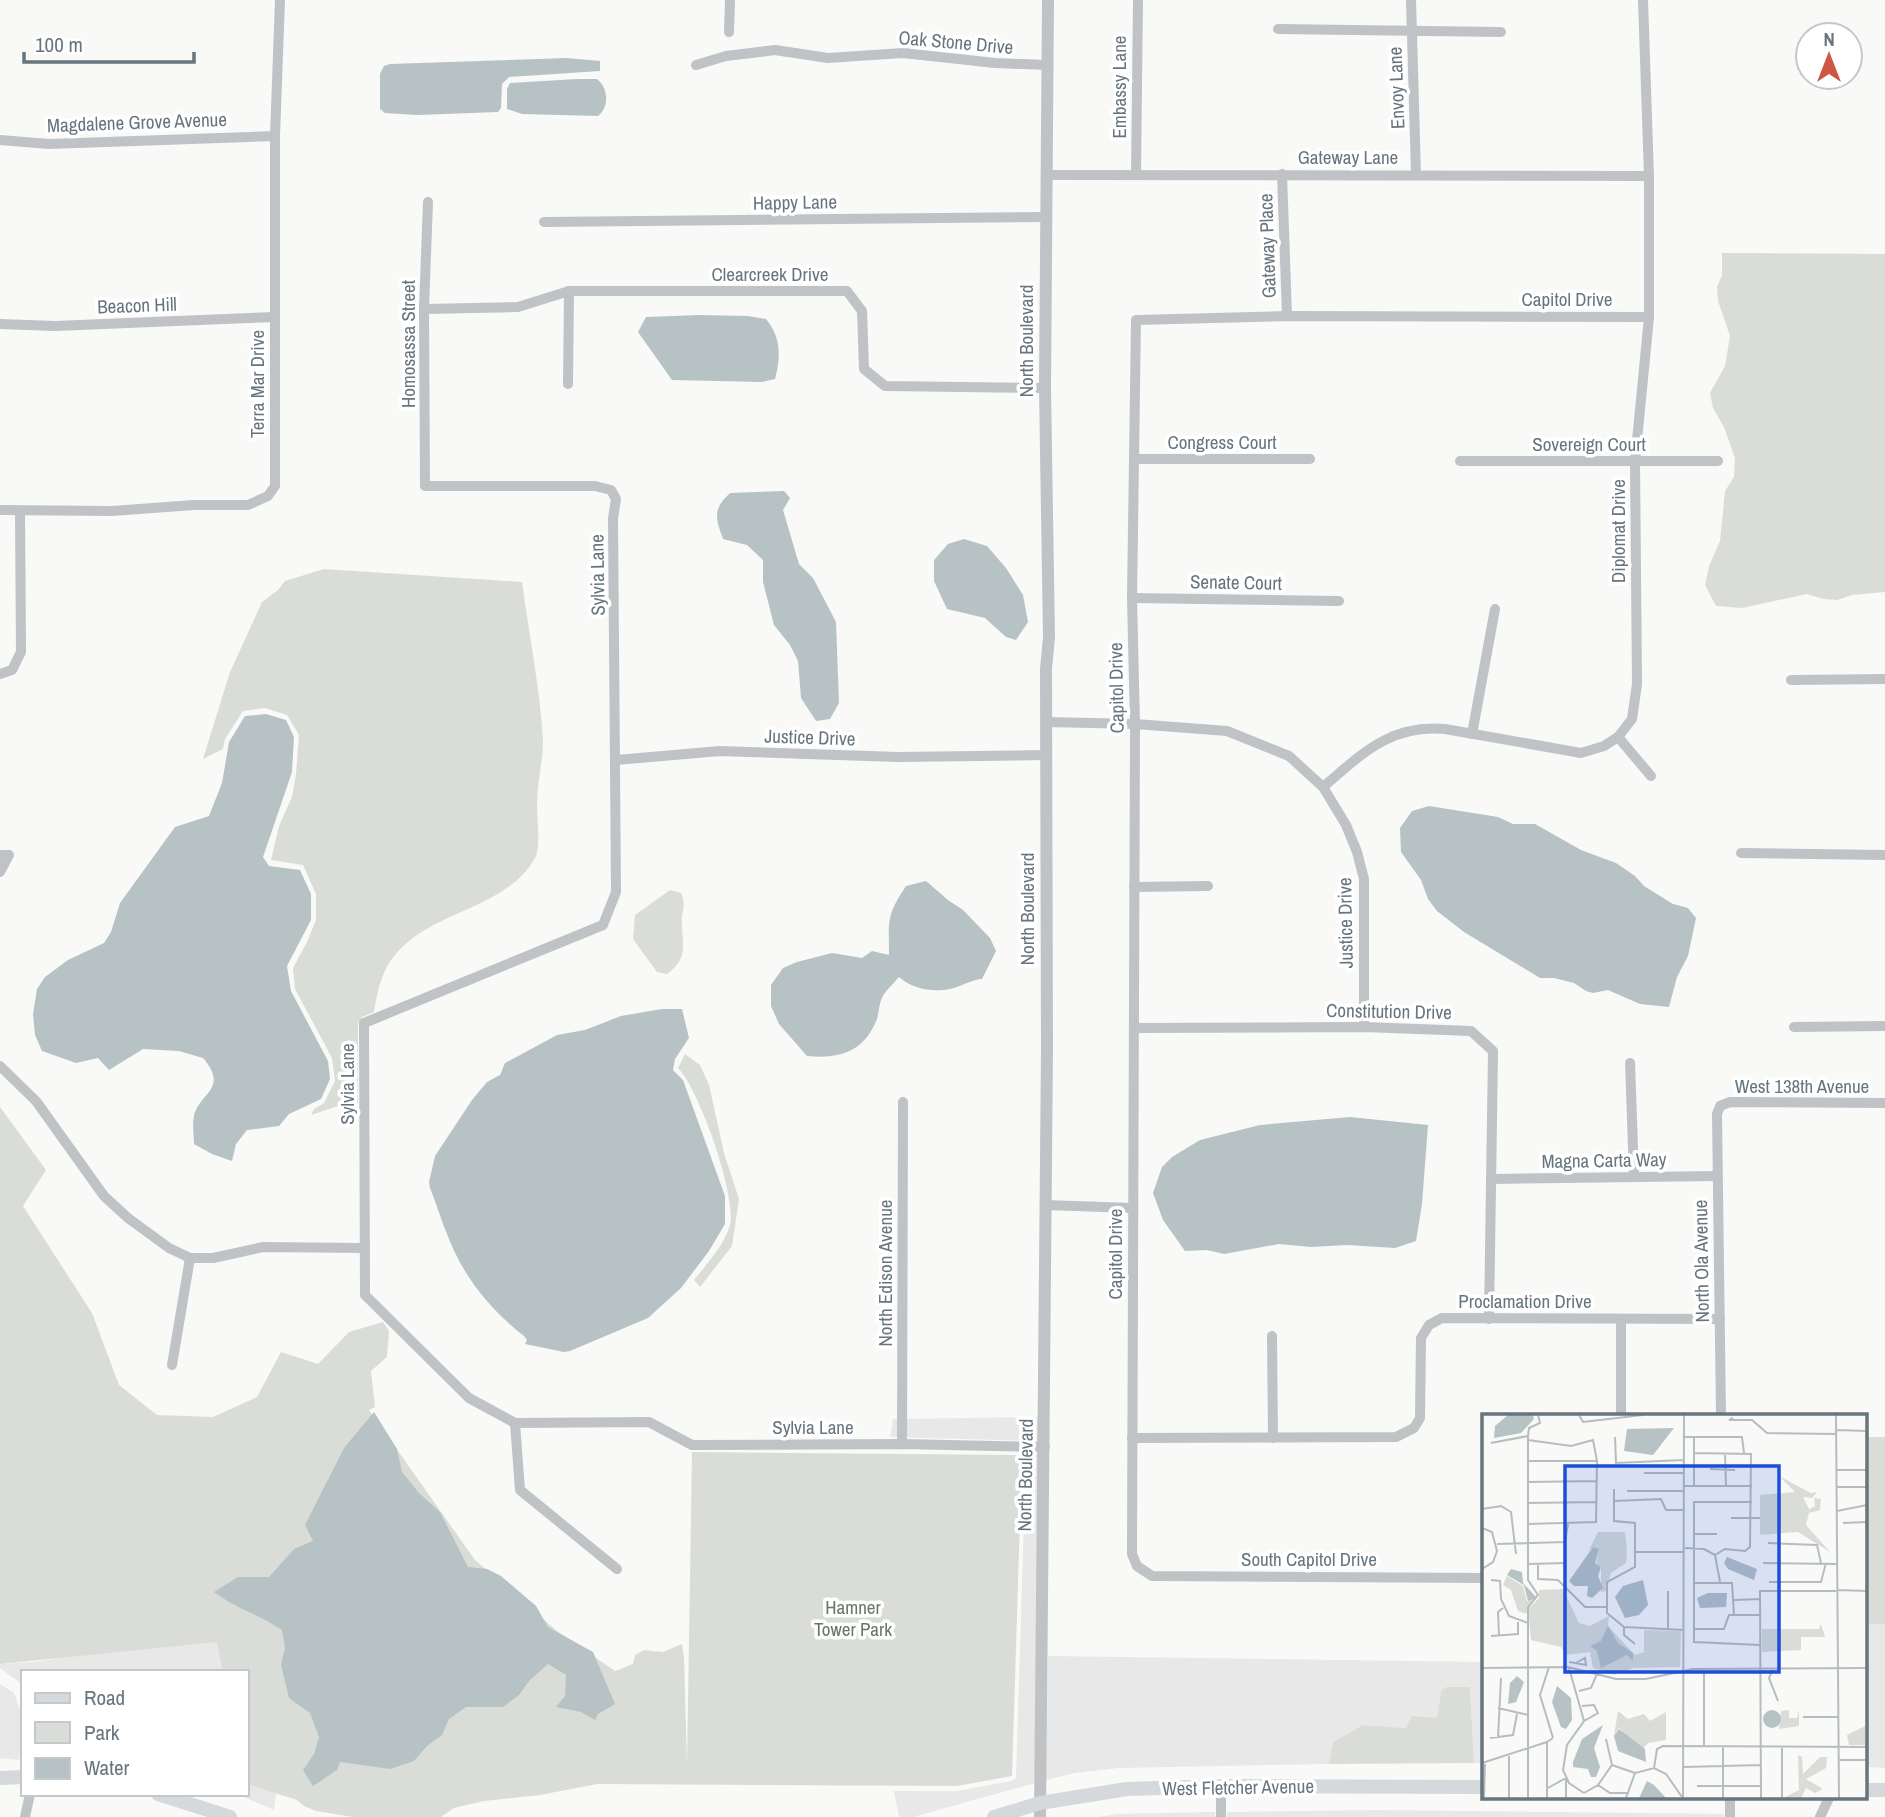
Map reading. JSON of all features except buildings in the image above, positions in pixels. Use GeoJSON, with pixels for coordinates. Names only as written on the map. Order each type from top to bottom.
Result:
{"type":"FeatureCollection","features":[{"type":"Feature","properties":{"kind":"main road"},"geometry":{"type":"LineString","coordinates":[[0,1778],[21,1777]]}},
{"type":"Feature","properties":{"kind":"main road","name":"West Fletcher Avenue"},"geometry":{"type":"LineString","coordinates":[[994,1817],[1040,1810],[1127,1789],[1221,1786],[1482,1787]]}},
{"type":"Feature","properties":{"kind":"main road"},"geometry":{"type":"LineString","coordinates":[[164,1796],[230,1817]]}},
{"type":"Feature","properties":{"kind":"street","name":"Terra Mar Drive"},"geometry":{"type":"LineString","coordinates":[[0,510],[112,511],[194,505],[248,505],[268,496],[275,486],[275,135],[280,0]]}},
{"type":"Feature","properties":{"kind":"street"},"geometry":{"type":"LineString","coordinates":[[729,32],[730,0]]}},
{"type":"Feature","properties":{"kind":"street","name":"North Boulevard"},"geometry":{"type":"LineString","coordinates":[[1040,1810],[1045,1447],[1046,669],[1049,637],[1045,388],[1048,0]]}},
{"type":"Feature","properties":{"kind":"street","name":"Embassy Lane"},"geometry":{"type":"LineString","coordinates":[[1136,175],[1138,0]]}},
{"type":"Feature","properties":{"kind":"street","name":"Envoy Lane"},"geometry":{"type":"LineString","coordinates":[[1411,0],[1416,174]]}},
{"type":"Feature","properties":{"kind":"street","name":"Diplomat Drive"},"geometry":{"type":"LineString","coordinates":[[1618,737],[1632,719],[1637,684],[1635,461],[1649,317],[1649,176],[1643,0]]}},
{"type":"Feature","properties":{"kind":"street"},"geometry":{"type":"LineString","coordinates":[[1279,29],[1501,32]]}},
{"type":"Feature","properties":{"kind":"street","name":"Oak Stone Drive"},"geometry":{"type":"LineString","coordinates":[[696,65],[726,56],[775,50],[828,58],[903,53],[995,63],[1047,65]]}},
{"type":"Feature","properties":{"kind":"street","name":"Magdalene Grove Avenue"},"geometry":{"type":"LineString","coordinates":[[0,140],[50,144],[275,135]]}},
{"type":"Feature","properties":{"kind":"street","name":"Gateway Place"},"geometry":{"type":"LineString","coordinates":[[1282,174],[1286,316]]}},
{"type":"Feature","properties":{"kind":"street","name":"Gateway Lane"},"geometry":{"type":"LineString","coordinates":[[1048,175],[1649,176]]}},
{"type":"Feature","properties":{"kind":"street","name":"Homosassa Street"},"geometry":{"type":"LineString","coordinates":[[425,486],[424,309],[428,202]]}},
{"type":"Feature","properties":{"kind":"street","name":"Happy Lane"},"geometry":{"type":"LineString","coordinates":[[544,222],[1047,217]]}},
{"type":"Feature","properties":{"kind":"street"},"geometry":{"type":"LineString","coordinates":[[568,384],[569,291]]}},
{"type":"Feature","properties":{"kind":"street","name":"Clearcreek Drive"},"geometry":{"type":"LineString","coordinates":[[424,309],[518,307],[569,291],[847,291],[862,311],[863,369],[885,386],[1045,388]]}},
{"type":"Feature","properties":{"kind":"street","name":"Capitol Drive"},"geometry":{"type":"LineString","coordinates":[[1137,1566],[1132,1554],[1135,724],[1132,597],[1136,320],[1286,316],[1649,317]]}},
{"type":"Feature","properties":{"kind":"street","name":"Beacon Hill"},"geometry":{"type":"LineString","coordinates":[[0,324],[55,326],[275,317]]}},
{"type":"Feature","properties":{"kind":"street","name":"Congress Court"},"geometry":{"type":"LineString","coordinates":[[1135,459],[1310,459]]}},
{"type":"Feature","properties":{"kind":"street","name":"Sovereign Court"},"geometry":{"type":"LineString","coordinates":[[1460,461],[1718,461]]}},
{"type":"Feature","properties":{"kind":"street","name":"Sylvia Lane"},"geometry":{"type":"LineString","coordinates":[[425,486],[595,486],[606,487],[614,494],[617,892],[603,925],[364,1023],[365,1295],[469,1398],[515,1423],[649,1422],[692,1445],[902,1444],[1045,1447]]}},
{"type":"Feature","properties":{"kind":"street"},"geometry":{"type":"LineString","coordinates":[[0,674],[12,670],[21,652],[20,512]]}},
{"type":"Feature","properties":{"kind":"street","name":"Senate Court"},"geometry":{"type":"LineString","coordinates":[[1132,597],[1339,601]]}},
{"type":"Feature","properties":{"kind":"street"},"geometry":{"type":"LineString","coordinates":[[1472,734],[1495,609]]}},
{"type":"Feature","properties":{"kind":"street"},"geometry":{"type":"LineString","coordinates":[[1791,680],[1885,679]]}},
{"type":"Feature","properties":{"kind":"street","name":"Justice Drive"},"geometry":{"type":"LineString","coordinates":[[1046,722],[1135,724],[1227,731],[1289,756],[1323,787],[1346,825],[1364,880],[1364,1027]]}},
{"type":"Feature","properties":{"kind":"street"},"geometry":{"type":"LineString","coordinates":[[1323,787],[1364,752],[1397,733],[1434,728],[1581,753],[1604,746],[1618,737],[1651,775]]}},
{"type":"Feature","properties":{"kind":"street","name":"Justice Drive"},"geometry":{"type":"LineString","coordinates":[[616,760],[720,751],[898,757],[1046,755]]}},
{"type":"Feature","properties":{"kind":"street"},"geometry":{"type":"LineString","coordinates":[[1741,853],[1885,855]]}},
{"type":"Feature","properties":{"kind":"street"},"geometry":{"type":"LineString","coordinates":[[0,855],[9,855],[0,872]]}},
{"type":"Feature","properties":{"kind":"street"},"geometry":{"type":"LineString","coordinates":[[1134,887],[1208,886]]}},
{"type":"Feature","properties":{"kind":"street"},"geometry":{"type":"LineString","coordinates":[[1794,1027],[1885,1026]]}},
{"type":"Feature","properties":{"kind":"street","name":"Constitution Drive"},"geometry":{"type":"LineString","coordinates":[[1134,1028],[1364,1027],[1471,1031],[1493,1051],[1489,1319]]}},
{"type":"Feature","properties":{"kind":"street"},"geometry":{"type":"LineString","coordinates":[[1630,1063],[1634,1177]]}},
{"type":"Feature","properties":{"kind":"street"},"geometry":{"type":"LineString","coordinates":[[0,1066],[36,1101],[104,1196],[128,1218],[169,1248],[190,1258],[213,1258],[263,1248],[365,1248]]}},
{"type":"Feature","properties":{"kind":"street","name":"North Edison Avenue"},"geometry":{"type":"LineString","coordinates":[[902,1444],[904,1101]]}},
{"type":"Feature","properties":{"kind":"street","name":"West 138th Avenue"},"geometry":{"type":"LineString","coordinates":[[1720,1106],[1730,1102],[1885,1103]]}},
{"type":"Feature","properties":{"kind":"street","name":"North Ola Avenue"},"geometry":{"type":"LineString","coordinates":[[1720,1106],[1717,1114],[1717,1177],[1721,1414]]}},
{"type":"Feature","properties":{"kind":"street","name":"Magna Carta Way"},"geometry":{"type":"LineString","coordinates":[[1491,1179],[1717,1177]]}},
{"type":"Feature","properties":{"kind":"street"},"geometry":{"type":"LineString","coordinates":[[1045,1206],[1133,1208]]}},
{"type":"Feature","properties":{"kind":"street"},"geometry":{"type":"LineString","coordinates":[[172,1365],[190,1258]]}},
{"type":"Feature","properties":{"kind":"street","name":"Proclamation Drive"},"geometry":{"type":"LineString","coordinates":[[1132,1438],[1396,1437],[1414,1428],[1420,1418],[1421,1338],[1429,1325],[1442,1318],[1720,1319]]}},
{"type":"Feature","properties":{"kind":"street"},"geometry":{"type":"LineString","coordinates":[[1621,1319],[1621,1414]]}},
{"type":"Feature","properties":{"kind":"street"},"geometry":{"type":"LineString","coordinates":[[1272,1336],[1273,1438]]}},
{"type":"Feature","properties":{"kind":"street"},"geometry":{"type":"LineString","coordinates":[[515,1423],[520,1490],[617,1569]]}},
{"type":"Feature","properties":{"kind":"street","name":"South Capitol Drive"},"geometry":{"type":"LineString","coordinates":[[1137,1566],[1152,1576],[1482,1578]]}},
{"type":"Feature","properties":{"kind":"street"},"geometry":{"type":"LineString","coordinates":[[1221,1786],[1221,1817]]}},
{"type":"Feature","properties":{"kind":"street"},"geometry":{"type":"LineString","coordinates":[[25,1817],[30,1796]]}},
{"type":"Feature","properties":{"kind":"street"},"geometry":{"type":"LineString","coordinates":[[1820,1817],[1828,1800]]}},
{"type":"Feature","properties":{"kind":"shaded area"},"geometry":{"type":"Polygon","coordinates":[[[1039,1417],[1039,1441],[890,1437],[893,1419],[1039,1417]]]}},
{"type":"Feature","properties":{"kind":"shaded area"},"geometry":{"type":"Polygon","coordinates":[[[1026,1453],[1039,1454],[1035,1783],[913,1817],[899,1817],[894,1791],[957,1791],[1016,1778],[1026,1453]]]}},
{"type":"Feature","properties":{"kind":"shaded area"},"geometry":{"type":"Polygon","coordinates":[[[1885,1624],[1885,1768],[1868,1767],[1868,1625],[1885,1624]]]}},
{"type":"Feature","properties":{"kind":"shaded area"},"geometry":{"type":"Polygon","coordinates":[[[204,1631],[228,1649],[247,1670],[21,1670],[21,1684],[0,1668],[0,1664],[34,1662],[131,1647],[204,1631]]]}},
{"type":"Feature","properties":{"kind":"shaded area"},"geometry":{"type":"Polygon","coordinates":[[[1048,1656],[1482,1662],[1482,1763],[1474,1763],[1470,1687],[1441,1691],[1437,1718],[1407,1728],[1361,1725],[1333,1742],[1329,1764],[1118,1768],[1075,1773],[1046,1780],[1048,1656]]]}},
{"type":"Feature","properties":{"kind":"shaded area"},"geometry":{"type":"Polygon","coordinates":[[[248,1671],[261,1686],[278,1780],[274,1810],[242,1796],[248,1796],[248,1671]]]}},
{"type":"Feature","properties":{"kind":"shaded area"},"geometry":{"type":"Polygon","coordinates":[[[0,1684],[14,1693],[20,1710],[21,1741],[19,1760],[0,1758],[0,1684]]]}},
{"type":"Feature","properties":{"kind":"shaded area"},"geometry":{"type":"Polygon","coordinates":[[[1377,1810],[1724,1814],[1724,1817],[1227,1817],[1227,1812],[1377,1810]]]}},
{"type":"Feature","properties":{"kind":"shaded area"},"geometry":{"type":"Polygon","coordinates":[[[1215,1812],[1215,1817],[1099,1817],[1117,1814],[1215,1812]]]}},
{"type":"Feature","properties":{"kind":"green space"},"geometry":{"type":"Polygon","coordinates":[[[1722,253],[1885,254],[1885,592],[1852,595],[1837,600],[1807,594],[1742,608],[1716,606],[1705,585],[1709,566],[1720,541],[1725,491],[1734,477],[1735,458],[1724,427],[1713,408],[1710,393],[1725,366],[1730,336],[1718,301],[1717,287],[1722,275],[1722,253]]]}},
{"type":"Feature","properties":{"kind":"green space"},"geometry":{"type":"Polygon","coordinates":[[[324,569],[522,582],[543,741],[537,797],[538,847],[535,858],[520,877],[502,891],[437,923],[417,935],[399,951],[385,971],[374,1012],[362,1017],[358,1023],[358,1104],[341,1105],[311,1115],[314,1109],[324,1103],[335,1081],[332,1058],[295,989],[293,968],[316,920],[316,894],[303,865],[271,860],[279,826],[292,797],[299,735],[287,715],[265,708],[243,711],[225,739],[223,749],[203,759],[230,672],[262,602],[285,581],[324,569]]]}},
{"type":"Feature","properties":{"kind":"green space"},"geometry":{"type":"Polygon","coordinates":[[[670,890],[681,893],[683,899],[683,948],[680,961],[667,974],[657,972],[633,939],[635,915],[670,890]]]}},
{"type":"Feature","properties":{"kind":"green space"},"geometry":{"type":"Polygon","coordinates":[[[685,1054],[700,1065],[709,1085],[724,1153],[739,1199],[732,1246],[700,1287],[694,1280],[724,1240],[730,1225],[731,1211],[722,1168],[706,1119],[687,1080],[678,1068],[685,1054]]]}},
{"type":"Feature","properties":{"kind":"green space","name":"Hamner Tower Park"},"geometry":{"type":"Polygon","coordinates":[[[0,1107],[46,1170],[23,1206],[92,1313],[119,1385],[157,1415],[213,1417],[257,1397],[281,1352],[318,1364],[349,1332],[383,1322],[389,1331],[387,1357],[371,1371],[375,1407],[369,1410],[475,1560],[557,1631],[615,1671],[633,1664],[635,1655],[644,1650],[663,1652],[682,1644],[687,1766],[692,1452],[1022,1455],[1012,1776],[957,1786],[597,1784],[540,1795],[484,1801],[454,1808],[441,1817],[353,1817],[316,1811],[297,1800],[248,1784],[248,1670],[223,1670],[217,1642],[0,1664],[0,1107]]]}},
{"type":"Feature","properties":{"kind":"green space"},"geometry":{"type":"Polygon","coordinates":[[[1868,1437],[1885,1437],[1885,1624],[1868,1625],[1868,1437]]]}},
{"type":"Feature","properties":{"kind":"green space"},"geometry":{"type":"Polygon","coordinates":[[[1447,1687],[1470,1687],[1474,1763],[1329,1764],[1333,1742],[1362,1725],[1406,1728],[1412,1716],[1437,1718],[1441,1691],[1447,1687]]]}},
{"type":"Feature","properties":{"kind":"water"},"geometry":{"type":"Polygon","coordinates":[[[567,58],[600,61],[600,71],[509,77],[502,84],[501,108],[498,112],[417,115],[385,113],[380,109],[380,74],[384,66],[390,64],[567,58]]]}},
{"type":"Feature","properties":{"kind":"water"},"geometry":{"type":"Polygon","coordinates":[[[597,79],[601,83],[606,102],[598,116],[522,114],[507,109],[507,89],[510,83],[597,79]]]}},
{"type":"Feature","properties":{"kind":"water"},"geometry":{"type":"Polygon","coordinates":[[[700,315],[766,319],[777,340],[778,363],[775,379],[762,382],[672,380],[638,332],[646,317],[700,315]]]}},
{"type":"Feature","properties":{"kind":"water"},"geometry":{"type":"Polygon","coordinates":[[[784,491],[790,498],[783,510],[799,564],[813,578],[836,622],[839,703],[830,719],[816,721],[801,698],[798,661],[790,645],[774,625],[763,582],[763,560],[747,545],[723,539],[718,525],[718,509],[730,493],[784,491]]]}},
{"type":"Feature","properties":{"kind":"water"},"geometry":{"type":"Polygon","coordinates":[[[964,539],[987,546],[1006,568],[1023,595],[1028,622],[1016,640],[1006,637],[985,618],[947,609],[934,581],[934,560],[948,544],[964,539]]]}},
{"type":"Feature","properties":{"kind":"water"},"geometry":{"type":"Polygon","coordinates":[[[266,714],[286,720],[294,737],[292,772],[263,857],[269,866],[300,870],[311,894],[311,920],[287,966],[291,991],[328,1061],[330,1079],[321,1099],[289,1114],[279,1126],[247,1130],[236,1144],[232,1161],[194,1144],[194,1116],[210,1090],[214,1077],[203,1058],[179,1051],[143,1049],[109,1070],[98,1058],[76,1063],[42,1051],[35,1035],[33,1014],[37,989],[45,977],[68,960],[104,943],[111,932],[120,903],[175,827],[209,816],[222,783],[229,742],[245,716],[266,714]]]}},
{"type":"Feature","properties":{"kind":"water"},"geometry":{"type":"Polygon","coordinates":[[[1429,806],[1498,817],[1513,824],[1535,824],[1581,850],[1616,863],[1644,886],[1673,904],[1688,908],[1696,918],[1688,956],[1677,977],[1669,1007],[1640,1004],[1608,990],[1593,993],[1574,983],[1540,978],[1464,932],[1437,911],[1428,899],[1421,880],[1401,852],[1400,828],[1412,811],[1429,806]]]}},
{"type":"Feature","properties":{"kind":"water"},"geometry":{"type":"Polygon","coordinates":[[[926,881],[963,910],[990,938],[996,951],[982,979],[954,988],[932,990],[918,988],[899,977],[883,995],[872,1030],[858,1046],[830,1056],[807,1056],[779,1024],[771,1006],[771,985],[783,968],[832,953],[862,958],[872,951],[889,955],[889,926],[895,905],[906,886],[926,881]]]}},
{"type":"Feature","properties":{"kind":"water"},"geometry":{"type":"Polygon","coordinates":[[[662,1009],[682,1009],[689,1038],[675,1059],[673,1070],[683,1080],[725,1196],[725,1224],[709,1251],[681,1288],[648,1318],[570,1351],[525,1344],[527,1340],[524,1336],[480,1293],[455,1254],[430,1188],[435,1156],[472,1100],[487,1082],[500,1075],[505,1063],[557,1035],[585,1030],[621,1016],[662,1009]]]}},
{"type":"Feature","properties":{"kind":"water"},"geometry":{"type":"Polygon","coordinates":[[[1350,1117],[1428,1125],[1422,1204],[1416,1241],[1395,1248],[1279,1244],[1224,1254],[1207,1250],[1185,1251],[1163,1220],[1153,1193],[1162,1167],[1172,1157],[1200,1140],[1260,1125],[1350,1117]]]}},
{"type":"Feature","properties":{"kind":"water"},"geometry":{"type":"Polygon","coordinates":[[[374,1412],[397,1449],[402,1472],[419,1493],[440,1512],[468,1567],[487,1569],[501,1576],[536,1606],[548,1627],[593,1652],[615,1704],[598,1714],[595,1720],[581,1712],[556,1707],[565,1696],[566,1675],[548,1664],[530,1680],[519,1695],[503,1707],[466,1707],[449,1719],[442,1735],[427,1746],[414,1761],[390,1769],[340,1762],[337,1770],[313,1786],[303,1770],[314,1754],[319,1737],[310,1713],[289,1698],[281,1665],[285,1648],[282,1630],[214,1592],[238,1577],[269,1577],[294,1549],[313,1541],[305,1525],[344,1448],[374,1412]]]}}]}
